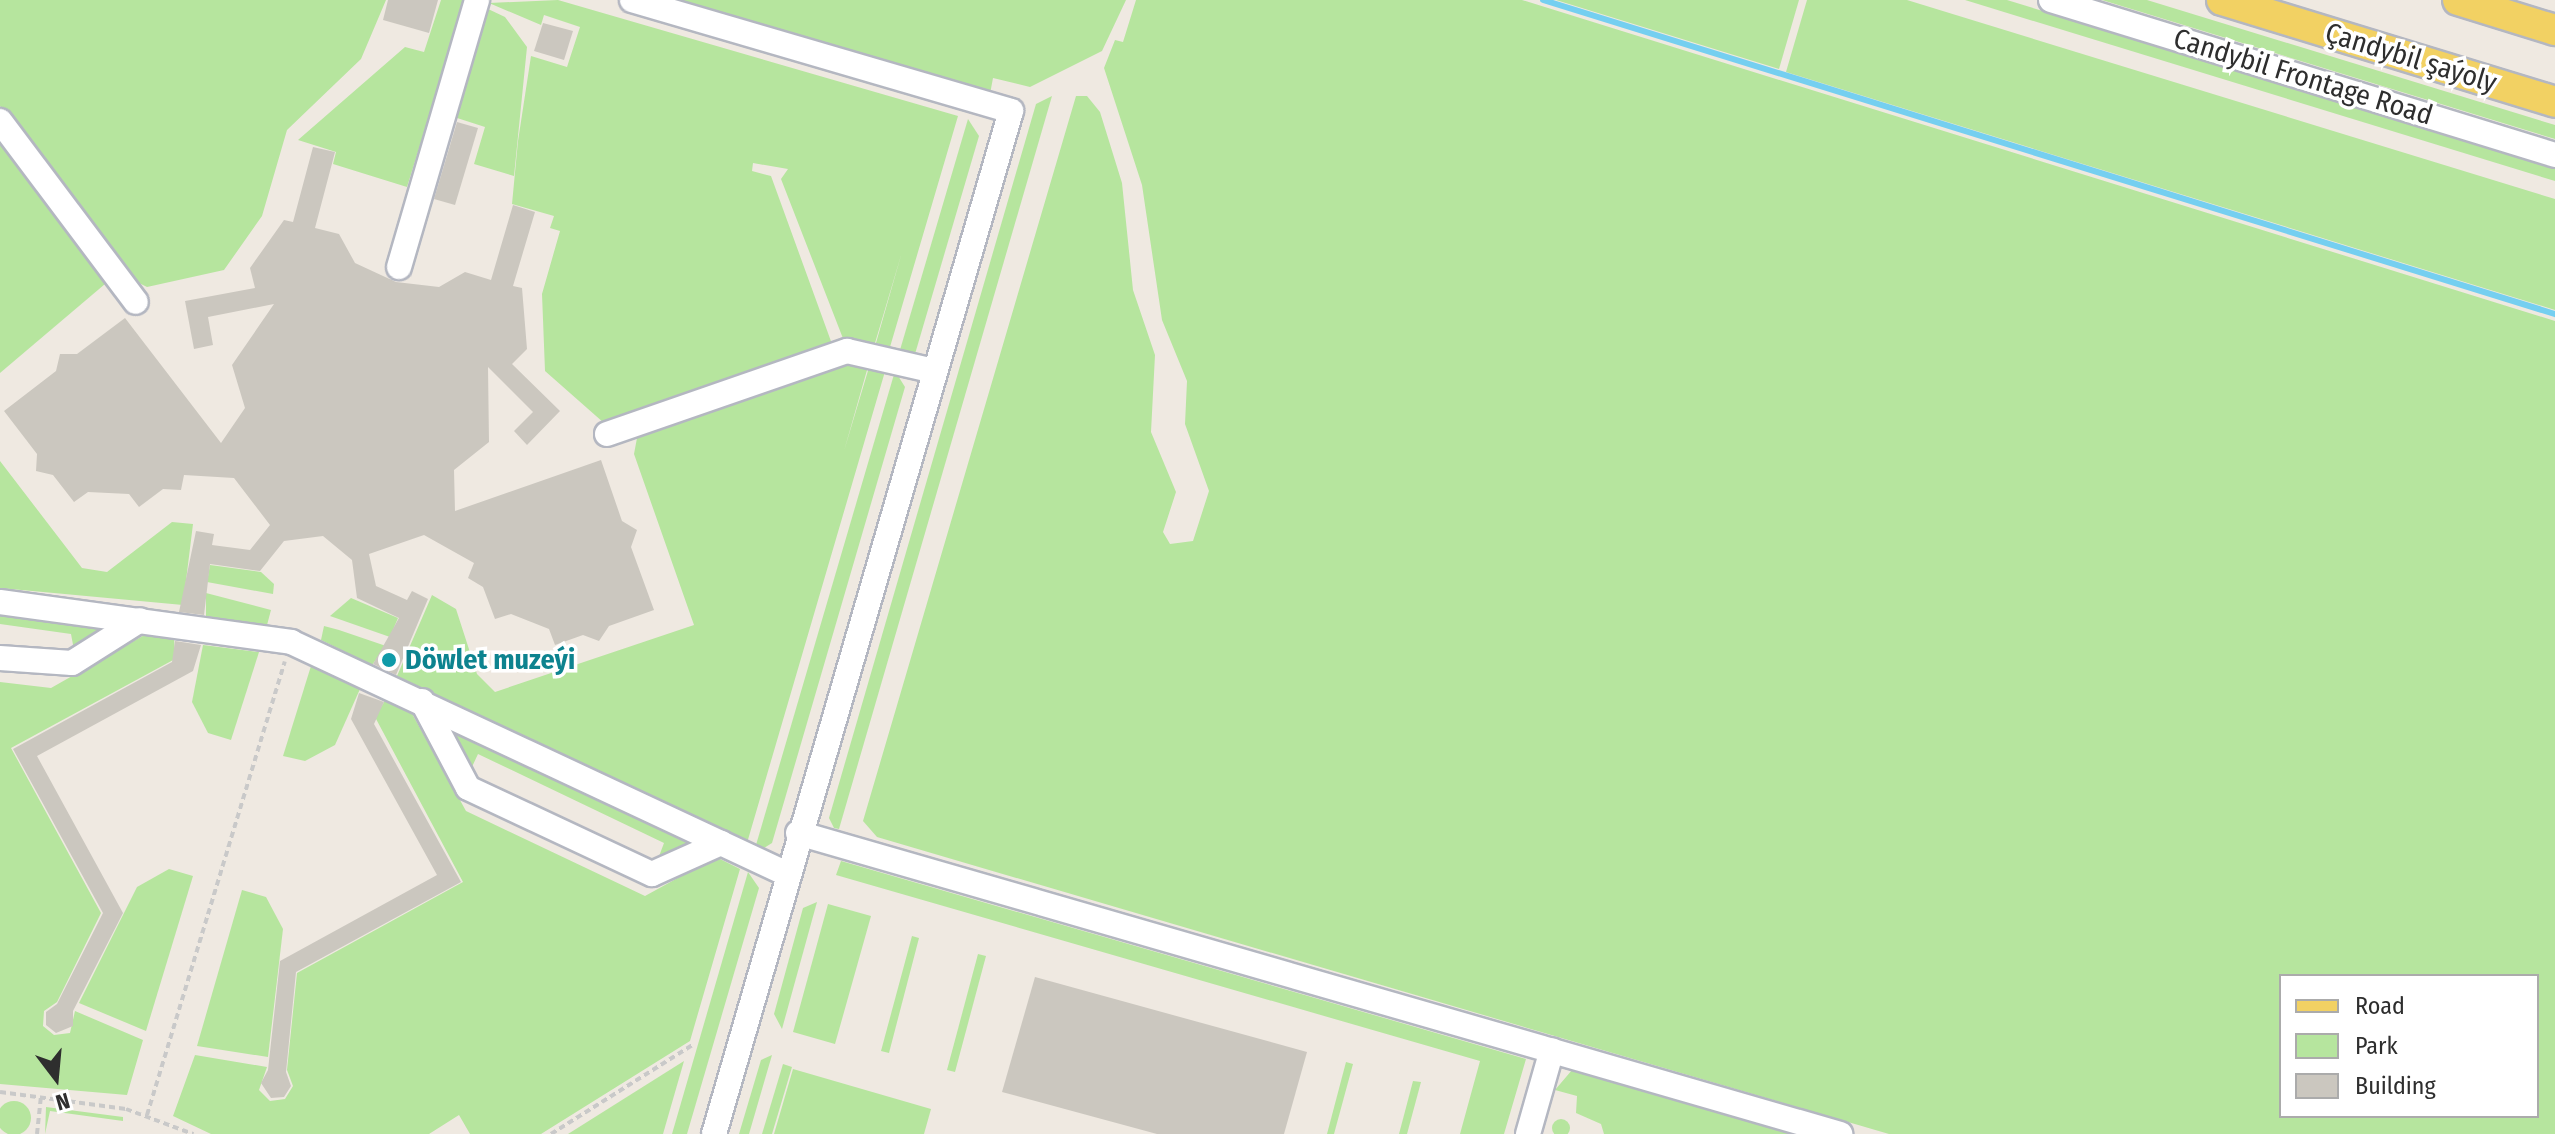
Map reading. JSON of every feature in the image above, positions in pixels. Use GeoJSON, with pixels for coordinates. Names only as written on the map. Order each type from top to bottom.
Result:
{"type":"FeatureCollection","features":[{"type":"Feature","properties":{"kind":"main road","name":"Çandybil şaýoly"},"geometry":{"type":"LineString","coordinates":[[2222,0],[2555,102]]}},
{"type":"Feature","properties":{"kind":"main road"},"geometry":{"type":"LineString","coordinates":[[2458,0],[2555,30]]}},
{"type":"Feature","properties":{"kind":"street"},"geometry":{"type":"LineString","coordinates":[[399,267],[477,0]]}},
{"type":"Feature","properties":{"kind":"street"},"geometry":{"type":"LineString","coordinates":[[632,0],[1011,111],[798,833],[714,1134]]}},
{"type":"Feature","properties":{"kind":"street","name":"Candybil Frontage Road"},"geometry":{"type":"LineString","coordinates":[[2051,0],[2555,155]]}},
{"type":"Feature","properties":{"kind":"street"},"geometry":{"type":"LineString","coordinates":[[0,121],[136,302]]}},
{"type":"Feature","properties":{"kind":"street"},"geometry":{"type":"LineString","coordinates":[[607,434],[847,351],[934,371]]}},
{"type":"Feature","properties":{"kind":"street"},"geometry":{"type":"LineString","coordinates":[[0,602],[291,642],[787,874]]}},
{"type":"Feature","properties":{"kind":"street"},"geometry":{"type":"LineString","coordinates":[[0,658],[72,663],[140,620]]}},
{"type":"Feature","properties":{"kind":"street"},"geometry":{"type":"LineString","coordinates":[[422,701],[468,788],[652,874],[721,843]]}},
{"type":"Feature","properties":{"kind":"street"},"geometry":{"type":"LineString","coordinates":[[798,833],[1840,1134]]}},
{"type":"Feature","properties":{"kind":"street"},"geometry":{"type":"LineString","coordinates":[[1528,1134],[1552,1050]]}},
{"type":"Feature","properties":{"kind":"path"},"geometry":{"type":"LineString","coordinates":[[147,1115],[291,642]]}},
{"type":"Feature","properties":{"kind":"path"},"geometry":{"type":"LineString","coordinates":[[551,1134],[694,1044]]}},
{"type":"Feature","properties":{"kind":"path"},"geometry":{"type":"LineString","coordinates":[[0,1092],[147,1115],[193,1134]]}},
{"type":"Feature","properties":{"kind":"path"},"geometry":{"type":"LineString","coordinates":[[37,1134],[41,1097]]}},
{"type":"Feature","properties":{"kind":"green space"},"geometry":{"type":"Polygon","coordinates":[[[0,0],[386,0],[361,59],[287,130],[262,216],[224,270],[147,287],[135,281],[0,106],[0,0]]]}},
{"type":"Feature","properties":{"kind":"green space"},"geometry":{"type":"Polygon","coordinates":[[[441,0],[465,0],[407,187],[333,164],[336,152],[298,140],[405,47],[424,52],[441,0]]]}},
{"type":"Feature","properties":{"kind":"green space"},"geometry":{"type":"Polygon","coordinates":[[[558,0],[958,116],[890,347],[876,343],[902,252],[875,343],[844,341],[781,179],[788,169],[753,163],[752,171],[771,176],[832,344],[604,423],[545,371],[542,294],[560,231],[550,228],[554,216],[512,204],[518,141],[531,56],[567,67],[580,27],[544,15],[541,25],[489,3],[558,0]]]}},
{"type":"Feature","properties":{"kind":"green space"},"geometry":{"type":"Polygon","coordinates":[[[672,0],[1126,0],[1102,51],[1030,87],[993,78],[990,94],[672,0]]]}},
{"type":"Feature","properties":{"kind":"green space"},"geometry":{"type":"Polygon","coordinates":[[[1136,0],[1522,0],[2555,321],[2555,1134],[1889,1134],[877,837],[863,821],[1076,96],[1087,96],[1100,112],[1122,183],[1133,290],[1155,355],[1151,432],[1176,492],[1163,532],[1170,544],[1193,541],[1209,491],[1185,424],[1187,381],[1162,320],[1142,185],[1104,68],[1115,40],[1123,42],[1136,0]]]}},
{"type":"Feature","properties":{"kind":"green space"},"geometry":{"type":"Polygon","coordinates":[[[1556,0],[1799,0],[1779,69],[1556,0]]]}},
{"type":"Feature","properties":{"kind":"green space"},"geometry":{"type":"Polygon","coordinates":[[[1807,0],[1907,0],[2555,199],[2555,310],[1786,72],[1807,0]]]}},
{"type":"Feature","properties":{"kind":"green space"},"geometry":{"type":"Polygon","coordinates":[[[1965,0],[2007,0],[2555,168],[2555,181],[1965,0]]]}},
{"type":"Feature","properties":{"kind":"green space"},"geometry":{"type":"Polygon","coordinates":[[[2102,0],[2147,0],[2555,125],[2555,139],[2102,0]]]}},
{"type":"Feature","properties":{"kind":"green space"},"geometry":{"type":"Polygon","coordinates":[[[486,8],[505,17],[527,47],[514,176],[474,164],[485,127],[454,117],[486,8]]]}},
{"type":"Feature","properties":{"kind":"green space"},"geometry":{"type":"Polygon","coordinates":[[[1052,96],[839,829],[834,828],[829,818],[1036,104],[1052,96]]]}},
{"type":"Feature","properties":{"kind":"green space"},"geometry":{"type":"Polygon","coordinates":[[[968,119],[979,136],[915,354],[900,350],[968,119]]]}},
{"type":"Feature","properties":{"kind":"green space"},"geometry":{"type":"Polygon","coordinates":[[[0,139],[105,284],[0,373],[0,139]]]}},
{"type":"Feature","properties":{"kind":"green space"},"geometry":{"type":"Polygon","coordinates":[[[848,361],[869,363],[844,451],[870,364],[886,368],[747,843],[397,676],[432,595],[456,609],[477,674],[495,692],[694,625],[634,454],[637,438],[848,361]]]}},
{"type":"Feature","properties":{"kind":"green space"},"geometry":{"type":"Polygon","coordinates":[[[895,371],[905,387],[772,843],[764,848],[756,845],[895,371]]]}},
{"type":"Feature","properties":{"kind":"green space"},"geometry":{"type":"Polygon","coordinates":[[[0,461],[82,568],[107,572],[172,522],[193,524],[183,605],[0,588],[0,461]]]}},
{"type":"Feature","properties":{"kind":"green space"},"geometry":{"type":"Polygon","coordinates":[[[210,565],[261,572],[274,584],[273,594],[207,582],[210,565]]]}},
{"type":"Feature","properties":{"kind":"green space"},"geometry":{"type":"Polygon","coordinates":[[[206,593],[271,610],[267,625],[206,616],[206,593]]]}},
{"type":"Feature","properties":{"kind":"green space"},"geometry":{"type":"Polygon","coordinates":[[[351,598],[398,618],[390,637],[330,616],[351,598]]]}},
{"type":"Feature","properties":{"kind":"green space"},"geometry":{"type":"Polygon","coordinates":[[[0,615],[109,630],[74,650],[71,634],[0,624],[0,615]]]}},
{"type":"Feature","properties":{"kind":"green space"},"geometry":{"type":"Polygon","coordinates":[[[324,626],[386,646],[372,665],[321,640],[324,626]]]}},
{"type":"Feature","properties":{"kind":"green space"},"geometry":{"type":"Polygon","coordinates":[[[148,633],[174,637],[175,659],[11,748],[101,913],[57,1002],[44,1011],[43,1026],[54,1035],[70,1033],[75,1011],[143,1040],[127,1095],[0,1084],[0,682],[51,688],[148,633]]]}},
{"type":"Feature","properties":{"kind":"green space"},"geometry":{"type":"Polygon","coordinates":[[[203,645],[259,652],[231,740],[208,733],[192,702],[203,645]]]}},
{"type":"Feature","properties":{"kind":"green space"},"geometry":{"type":"Polygon","coordinates":[[[311,666],[360,689],[335,745],[305,761],[283,756],[311,666]]]}},
{"type":"Feature","properties":{"kind":"green space"},"geometry":{"type":"Polygon","coordinates":[[[386,699],[410,710],[466,811],[645,896],[716,857],[740,869],[690,1041],[541,1134],[470,1134],[459,1115],[429,1134],[211,1134],[173,1116],[195,1055],[267,1067],[259,1090],[270,1101],[285,1099],[293,1086],[287,1070],[297,973],[463,882],[375,717],[386,699]]]}},
{"type":"Feature","properties":{"kind":"green space"},"geometry":{"type":"Polygon","coordinates":[[[448,729],[696,847],[658,859],[664,843],[478,754],[471,769],[448,729]]]}},
{"type":"Feature","properties":{"kind":"green space"},"geometry":{"type":"Polygon","coordinates":[[[841,861],[1526,1059],[1504,1134],[1460,1134],[1480,1061],[836,875],[841,861]]]}},
{"type":"Feature","properties":{"kind":"green space"},"geometry":{"type":"Polygon","coordinates":[[[169,869],[193,876],[146,1031],[79,1003],[137,887],[169,869]]]}},
{"type":"Feature","properties":{"kind":"green space"},"geometry":{"type":"Polygon","coordinates":[[[748,872],[759,888],[687,1134],[672,1134],[748,872]]]}},
{"type":"Feature","properties":{"kind":"green space"},"geometry":{"type":"Polygon","coordinates":[[[242,890],[266,897],[283,929],[268,1057],[197,1046],[242,890]]]}},
{"type":"Feature","properties":{"kind":"green space"},"geometry":{"type":"Polygon","coordinates":[[[817,902],[782,1029],[774,1014],[803,908],[817,902]]]}},
{"type":"Feature","properties":{"kind":"green space"},"geometry":{"type":"Polygon","coordinates":[[[828,904],[871,916],[835,1044],[793,1032],[828,904]]]}},
{"type":"Feature","properties":{"kind":"green space"},"geometry":{"type":"Polygon","coordinates":[[[912,936],[919,938],[889,1053],[881,1051],[912,936]]]}},
{"type":"Feature","properties":{"kind":"green space"},"geometry":{"type":"Polygon","coordinates":[[[978,954],[986,956],[955,1072],[947,1070],[978,954]]]}},
{"type":"Feature","properties":{"kind":"green space"},"geometry":{"type":"Polygon","coordinates":[[[772,1055],[749,1134],[739,1134],[761,1060],[772,1055]]]}},
{"type":"Feature","properties":{"kind":"green space"},"geometry":{"type":"Polygon","coordinates":[[[684,1061],[663,1134],[568,1134],[684,1061]]]}},
{"type":"Feature","properties":{"kind":"green space"},"geometry":{"type":"Polygon","coordinates":[[[1346,1062],[1353,1064],[1334,1134],[1327,1134],[1346,1062]]]}},
{"type":"Feature","properties":{"kind":"green space"},"geometry":{"type":"Polygon","coordinates":[[[783,1064],[792,1067],[772,1134],[762,1134],[783,1064]]]}},
{"type":"Feature","properties":{"kind":"green space"},"geometry":{"type":"Polygon","coordinates":[[[793,1069],[931,1109],[924,1134],[774,1134],[793,1069]]]}},
{"type":"Feature","properties":{"kind":"green space"},"geometry":{"type":"Polygon","coordinates":[[[1572,1070],[1795,1134],[1604,1134],[1601,1124],[1576,1113],[1577,1096],[1555,1090],[1572,1070]]]}},
{"type":"Feature","properties":{"kind":"green space"},"geometry":{"type":"Polygon","coordinates":[[[1413,1081],[1421,1082],[1407,1134],[1399,1134],[1413,1081]]]}},
{"type":"Feature","properties":{"kind":"green space"},"geometry":{"type":"Polygon","coordinates":[[[7,1102],[21,1102],[30,1111],[30,1125],[21,1134],[7,1134],[-1,1126],[-1,1110],[7,1102]]]}},
{"type":"Feature","properties":{"kind":"green space"},"geometry":{"type":"Polygon","coordinates":[[[46,1107],[123,1117],[123,1121],[50,1111],[45,1134],[46,1107]]]}},
{"type":"Feature","properties":{"kind":"green space"},"geometry":{"type":"Polygon","coordinates":[[[1561,1119],[1569,1125],[1566,1135],[1556,1135],[1552,1128],[1561,1119]]]}},
{"type":"Feature","properties":{"kind":"building"},"geometry":{"type":"Polygon","coordinates":[[[388,0],[438,0],[429,33],[383,20],[388,0]]]}},
{"type":"Feature","properties":{"kind":"building"},"geometry":{"type":"Polygon","coordinates":[[[543,23],[573,31],[564,60],[534,51],[543,23]]]}},
{"type":"Feature","properties":{"kind":"building"},"geometry":{"type":"Polygon","coordinates":[[[457,122],[478,128],[455,205],[434,199],[457,122]]]}},
{"type":"Feature","properties":{"kind":"building","name":"Döwlet muzeýi"},"geometry":{"type":"Polygon","coordinates":[[[313,147],[335,152],[315,228],[339,234],[355,263],[396,282],[439,287],[465,272],[491,280],[513,205],[535,212],[513,286],[522,288],[527,349],[512,364],[560,411],[527,445],[514,431],[533,412],[488,367],[489,442],[454,470],[455,511],[601,460],[622,521],[637,530],[631,547],[654,610],[609,626],[599,641],[583,635],[555,645],[549,629],[511,614],[495,619],[483,587],[468,578],[474,563],[424,535],[369,554],[376,586],[407,600],[412,591],[428,599],[396,675],[373,664],[399,618],[357,598],[352,560],[323,536],[284,541],[260,571],[210,564],[204,615],[179,612],[196,531],[214,534],[212,545],[250,550],[270,525],[234,478],[184,475],[181,490],[163,489],[139,507],[129,494],[88,492],[74,502],[53,475],[36,471],[37,454],[4,411],[56,371],[60,354],[77,354],[125,318],[221,443],[245,408],[232,365],[274,304],[208,317],[213,345],[194,349],[185,301],[255,288],[250,268],[284,220],[293,222],[313,147]]]}},
{"type":"Feature","properties":{"kind":"building"},"geometry":{"type":"Polygon","coordinates":[[[175,641],[201,645],[193,671],[37,756],[123,913],[73,1011],[73,1026],[56,1033],[46,1025],[46,1012],[57,1004],[103,913],[13,749],[172,662],[175,641]]]}},
{"type":"Feature","properties":{"kind":"building"},"geometry":{"type":"Polygon","coordinates":[[[359,693],[384,702],[374,724],[461,882],[296,972],[286,1072],[291,1086],[284,1097],[271,1098],[261,1083],[268,1070],[280,961],[437,875],[351,719],[359,693]]]}},
{"type":"Feature","properties":{"kind":"building"},"geometry":{"type":"Polygon","coordinates":[[[1035,977],[1307,1052],[1284,1134],[1157,1134],[1002,1092],[1035,977]]]}},
{"type":"Feature","properties":{"kind":"waterway"},"geometry":{"type":"LineString","coordinates":[[1543,0],[2555,314]]}},
{"type":"Feature","properties":{"kind":"place","name":"Döwlet muzeýi"},"geometry":{"type":"Point","coordinates":[389,660]}}]}
